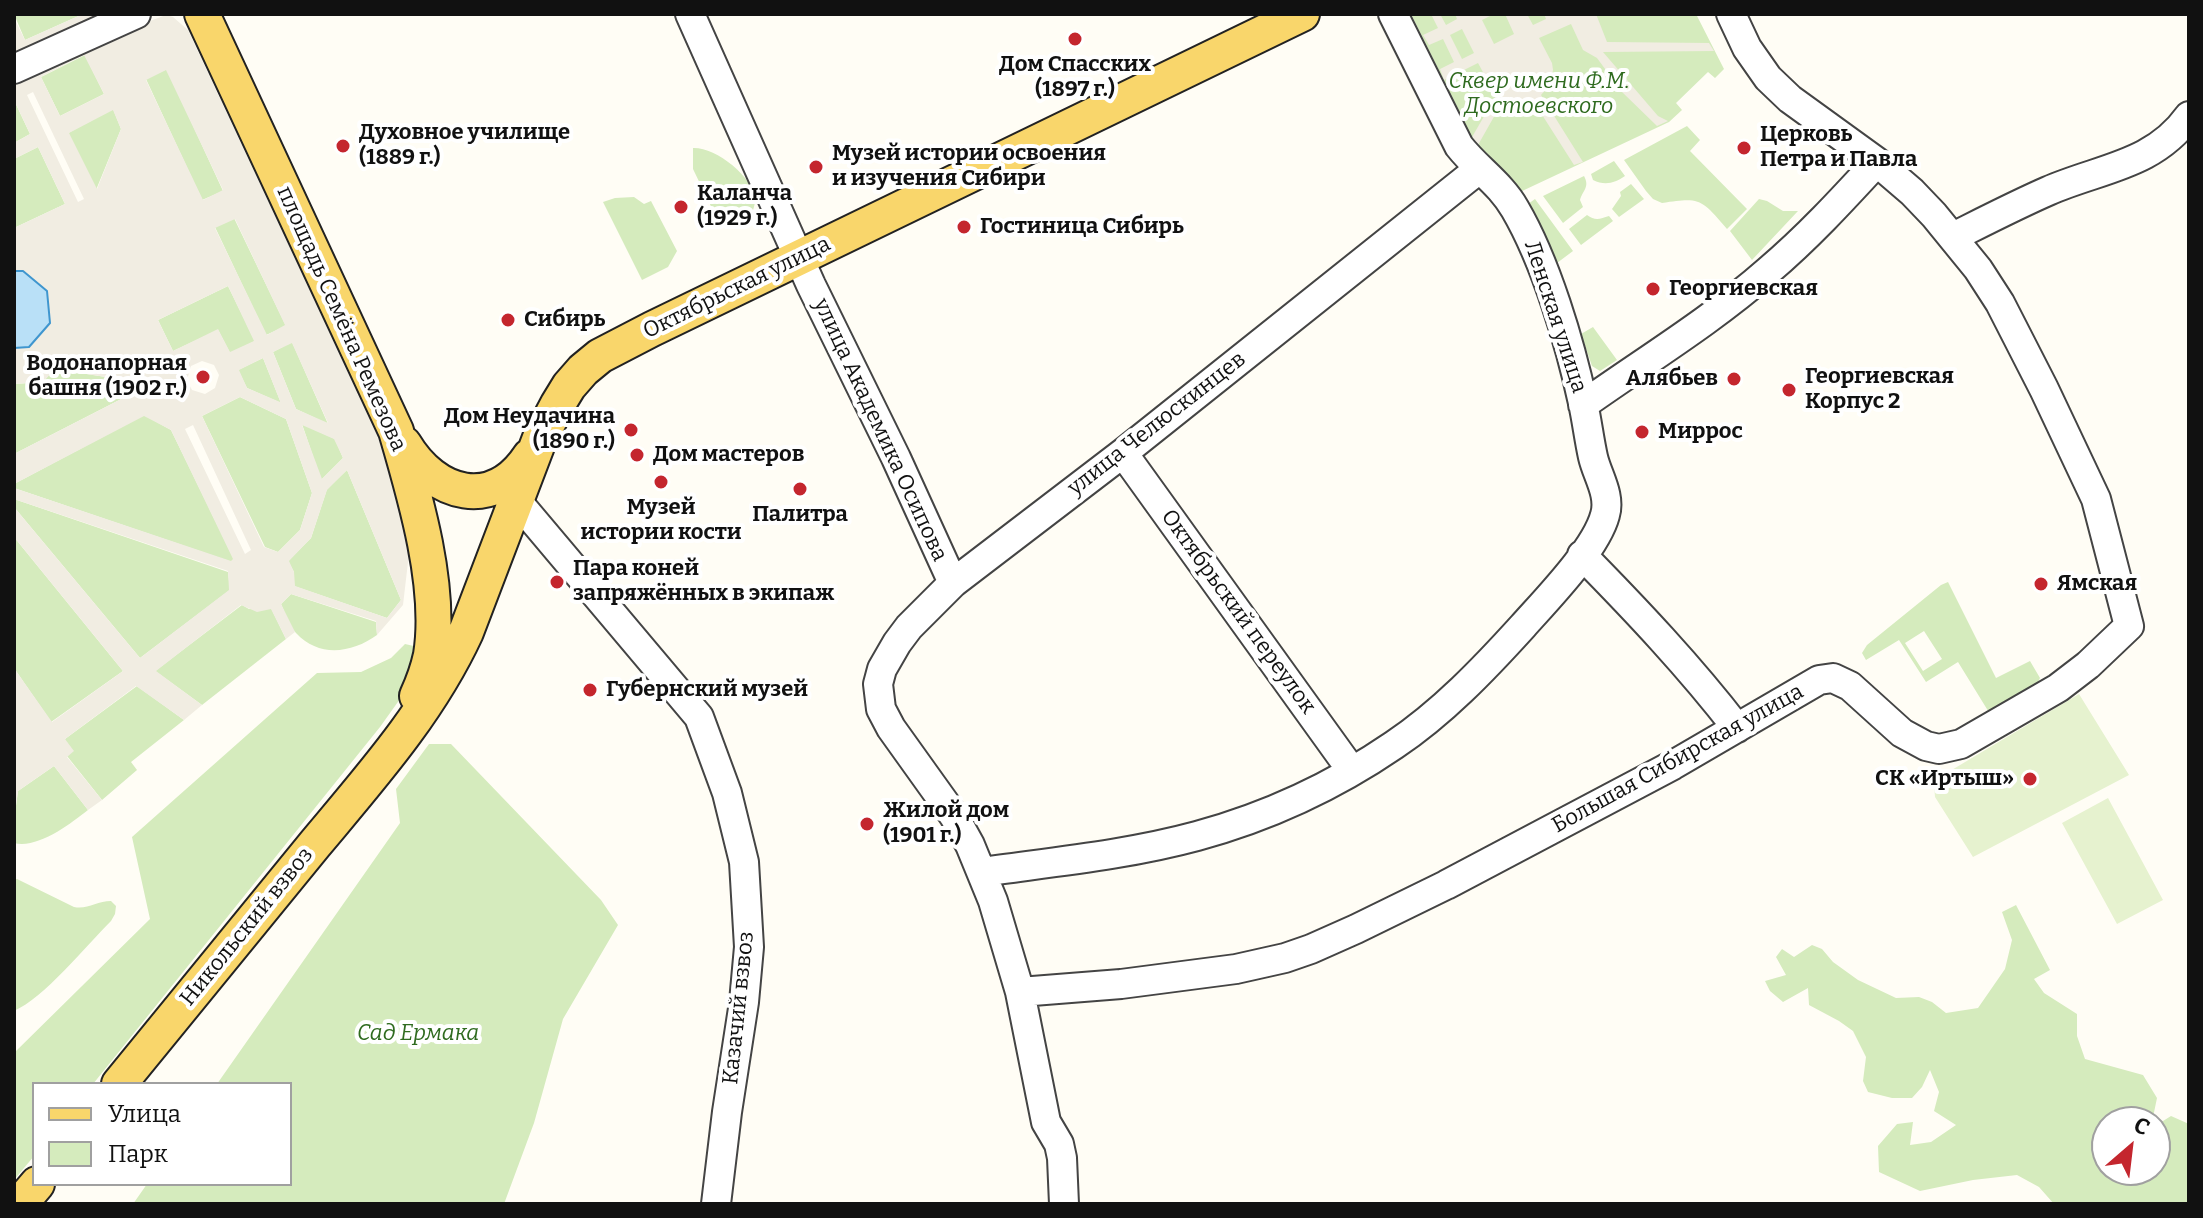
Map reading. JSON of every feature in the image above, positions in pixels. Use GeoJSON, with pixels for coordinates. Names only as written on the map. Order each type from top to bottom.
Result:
{"type":"FeatureCollection","features":[{"type":"Feature","properties":{"kind":"main road","name":"площадь Семёна Ремезова"},"geometry":{"type":"LineString","coordinates":[[202,14],[396,431],[423,533],[433,610],[427,672],[404,723],[376,770]]}},
{"type":"Feature","properties":{"kind":"main road","name":"Октябрьская улица"},"geometry":{"type":"LineString","coordinates":[[376,770],[416,719],[453,661],[540,438],[569,386],[600,356],[1302,14]]}},
{"type":"Feature","properties":{"kind":"main road"},"geometry":{"type":"LineString","coordinates":[[396,431],[413,459],[426,473],[448,486],[472,492],[487,491],[512,477],[529,458],[540,438]]}},
{"type":"Feature","properties":{"kind":"main road","name":"Никольский взвоз"},"geometry":{"type":"LineString","coordinates":[[121,1082],[376,770]]}},
{"type":"Feature","properties":{"kind":"main road"},"geometry":{"type":"LineString","coordinates":[[20,1204],[35,1186]]}},
{"type":"Feature","properties":{"kind":"street"},"geometry":{"type":"LineString","coordinates":[[14,69],[136,14]]}},
{"type":"Feature","properties":{"kind":"street","name":"улица Академика Осипова"},"geometry":{"type":"LineString","coordinates":[[690,14],[799,257],[953,583]]}},
{"type":"Feature","properties":{"kind":"street","name":"Ленская улица"},"geometry":{"type":"LineString","coordinates":[[982,872],[1121,852],[1196,837],[1258,817],[1305,797],[1352,771],[1395,745],[1453,697],[1503,648],[1556,588],[1602,523],[1607,501],[1595,467],[1571,354],[1524,225],[1506,194],[1459,146],[1393,14]]}},
{"type":"Feature","properties":{"kind":"street","name":"Большая Сибирская улица"},"geometry":{"type":"LineString","coordinates":[[1020,992],[1121,984],[1236,969],[1285,958],[1356,929],[1446,885],[1673,765],[1819,680],[1833,678],[1850,686],[1902,733],[1926,746],[1939,749],[1961,744],[2058,688],[2088,665],[2129,626],[2096,499],[2000,303],[1978,269],[1912,192],[1877,162],[1790,99],[1768,78],[1747,48],[1731,14]]}},
{"type":"Feature","properties":{"kind":"street"},"geometry":{"type":"LineString","coordinates":[[1953,237],[2051,189],[2158,148],[2173,136],[2189,116]]}},
{"type":"Feature","properties":{"kind":"street"},"geometry":{"type":"LineString","coordinates":[[1583,405],[1766,273],[1823,221],[1877,162]]}},
{"type":"Feature","properties":{"kind":"street","name":"улица Челюскинцев"},"geometry":{"type":"LineString","coordinates":[[982,872],[954,816],[891,728],[881,709],[878,684],[889,655],[909,627],[953,583],[1123,453],[1479,169]]}},
{"type":"Feature","properties":{"kind":"street","name":"Октябрьский переулок"},"geometry":{"type":"LineString","coordinates":[[1123,453],[1352,771]]}},
{"type":"Feature","properties":{"kind":"street","name":"Казачий взвоз"},"geometry":{"type":"LineString","coordinates":[[517,501],[699,717],[727,793],[744,862],[749,947],[716,1204]]}},
{"type":"Feature","properties":{"kind":"street"},"geometry":{"type":"LineString","coordinates":[[1582,555],[1659,633],[1737,728]]}},
{"type":"Feature","properties":{"kind":"street"},"geometry":{"type":"LineString","coordinates":[[982,872],[1020,992],[1046,1122],[1059,1144],[1064,1204]]}},
{"type":"Feature","properties":{"kind":"green space"},"geometry":{"type":"Polygon","coordinates":[[[14,14],[83,14],[25,40],[14,14]]]}},
{"type":"Feature","properties":{"kind":"green space","name":"Сквер имени Ф.М. Достоевского"},"geometry":{"type":"Polygon","coordinates":[[[1411,14],[1696,14],[1724,69],[1715,78],[1708,72],[1676,103],[1682,110],[1669,122],[1520,192],[1476,146],[1411,14]]]}},
{"type":"Feature","properties":{"kind":"green space"},"geometry":{"type":"Polygon","coordinates":[[[85,55],[104,94],[60,116],[41,77],[85,55]]]}},
{"type":"Feature","properties":{"kind":"green space"},"geometry":{"type":"Polygon","coordinates":[[[167,69],[223,191],[202,200],[146,79],[167,69]]]}},
{"type":"Feature","properties":{"kind":"green space"},"geometry":{"type":"Polygon","coordinates":[[[14,100],[30,134],[14,143],[14,100]]]}},
{"type":"Feature","properties":{"kind":"green space"},"geometry":{"type":"Polygon","coordinates":[[[113,109],[121,129],[96,190],[68,133],[113,109]]]}},
{"type":"Feature","properties":{"kind":"green space"},"geometry":{"type":"Polygon","coordinates":[[[1687,126],[1700,140],[1690,151],[1747,209],[1727,229],[1699,202],[1662,203],[1653,199],[1624,160],[1687,126]]]}},
{"type":"Feature","properties":{"kind":"green space"},"geometry":{"type":"Polygon","coordinates":[[[38,147],[65,204],[14,228],[14,159],[38,147]]]}},
{"type":"Feature","properties":{"kind":"green space"},"geometry":{"type":"Polygon","coordinates":[[[693,148],[712,152],[741,173],[753,192],[755,201],[752,214],[734,224],[719,223],[693,169],[693,148]]]}},
{"type":"Feature","properties":{"kind":"green space"},"geometry":{"type":"Polygon","coordinates":[[[1614,161],[1625,176],[1610,183],[1593,180],[1591,174],[1614,161]]]}},
{"type":"Feature","properties":{"kind":"green space"},"geometry":{"type":"Polygon","coordinates":[[[1584,176],[1586,186],[1580,200],[1583,207],[1563,223],[1543,196],[1584,176]]]}},
{"type":"Feature","properties":{"kind":"green space"},"geometry":{"type":"Polygon","coordinates":[[[1631,184],[1644,199],[1619,217],[1612,209],[1621,196],[1620,192],[1631,184]]]}},
{"type":"Feature","properties":{"kind":"green space"},"geometry":{"type":"Polygon","coordinates":[[[634,197],[644,204],[651,201],[677,251],[668,267],[642,280],[603,202],[634,197]]]}},
{"type":"Feature","properties":{"kind":"green space"},"geometry":{"type":"Polygon","coordinates":[[[1535,199],[1573,251],[1557,263],[1528,204],[1535,199]]]}},
{"type":"Feature","properties":{"kind":"green space"},"geometry":{"type":"Polygon","coordinates":[[[1759,199],[1783,211],[1798,211],[1752,260],[1730,231],[1759,199]]]}},
{"type":"Feature","properties":{"kind":"green space"},"geometry":{"type":"Polygon","coordinates":[[[1587,215],[1598,219],[1609,216],[1613,221],[1581,245],[1569,229],[1587,215]]]}},
{"type":"Feature","properties":{"kind":"green space"},"geometry":{"type":"Polygon","coordinates":[[[234,218],[286,326],[266,335],[215,227],[234,218]]]}},
{"type":"Feature","properties":{"kind":"green space"},"geometry":{"type":"Polygon","coordinates":[[[228,286],[255,341],[230,353],[218,330],[173,351],[158,320],[228,286]]]}},
{"type":"Feature","properties":{"kind":"green space"},"geometry":{"type":"Polygon","coordinates":[[[1593,327],[1617,360],[1600,371],[1592,366],[1581,334],[1593,327]]]}},
{"type":"Feature","properties":{"kind":"green space"},"geometry":{"type":"Polygon","coordinates":[[[292,342],[328,424],[296,409],[273,352],[292,342]]]}},
{"type":"Feature","properties":{"kind":"green space"},"geometry":{"type":"Polygon","coordinates":[[[263,358],[281,403],[247,388],[238,370],[263,358]]]}},
{"type":"Feature","properties":{"kind":"green space"},"geometry":{"type":"Polygon","coordinates":[[[54,369],[132,381],[133,393],[14,454],[14,384],[43,382],[54,369]]]}},
{"type":"Feature","properties":{"kind":"green space"},"geometry":{"type":"Polygon","coordinates":[[[240,397],[286,419],[312,493],[300,530],[278,552],[265,547],[202,416],[240,397]]]}},
{"type":"Feature","properties":{"kind":"green space"},"geometry":{"type":"Polygon","coordinates":[[[144,415],[171,430],[234,559],[232,562],[14,488],[14,484],[144,415]]]}},
{"type":"Feature","properties":{"kind":"green space"},"geometry":{"type":"Polygon","coordinates":[[[302,424],[335,439],[343,458],[321,480],[302,424]]]}},
{"type":"Feature","properties":{"kind":"green space"},"geometry":{"type":"Polygon","coordinates":[[[347,470],[401,600],[387,618],[294,586],[294,572],[288,561],[311,538],[327,489],[347,470]]]}},
{"type":"Feature","properties":{"kind":"green space"},"geometry":{"type":"Polygon","coordinates":[[[14,499],[228,572],[230,590],[140,658],[14,507],[14,499]]]}},
{"type":"Feature","properties":{"kind":"green space"},"geometry":{"type":"Polygon","coordinates":[[[14,537],[123,671],[51,722],[14,668],[14,537]]]}},
{"type":"Feature","properties":{"kind":"green space"},"geometry":{"type":"Polygon","coordinates":[[[1948,582],[1996,678],[2030,661],[2040,678],[2034,690],[1990,714],[1958,662],[1926,682],[1899,640],[1866,660],[1862,653],[1867,645],[1948,582]],[[1924,631],[1905,643],[1923,671],[1942,659],[1924,631]]]}},
{"type":"Feature","properties":{"kind":"green space"},"geometry":{"type":"Polygon","coordinates":[[[291,594],[376,622],[377,635],[346,649],[315,646],[296,633],[287,619],[281,604],[291,594]]]}},
{"type":"Feature","properties":{"kind":"green space"},"geometry":{"type":"Polygon","coordinates":[[[242,605],[249,609],[271,608],[286,639],[202,705],[155,671],[242,605]]]}},
{"type":"Feature","properties":{"kind":"green space"},"geometry":{"type":"Polygon","coordinates":[[[405,644],[418,647],[410,685],[380,727],[95,1082],[32,1082],[32,1158],[14,1180],[14,1053],[150,919],[132,837],[317,673],[361,672],[391,658],[405,644]]]}},
{"type":"Feature","properties":{"kind":"green space"},"geometry":{"type":"Polygon","coordinates":[[[137,686],[184,720],[131,762],[137,770],[102,800],[67,756],[65,739],[137,686]]]}},
{"type":"Feature","properties":{"kind":"green space","name":"СК «Иртыш»"},"geometry":{"type":"Polygon","coordinates":[[[2079,694],[2129,775],[1973,857],[1935,797],[1934,784],[1945,774],[2079,694]]]}},
{"type":"Feature","properties":{"kind":"green space","name":"Сад Ермака"},"geometry":{"type":"Polygon","coordinates":[[[429,744],[451,744],[601,900],[618,925],[563,1019],[534,1123],[504,1204],[133,1204],[146,1186],[292,1186],[292,1082],[218,1082],[400,823],[396,789],[429,744]]]}},
{"type":"Feature","properties":{"kind":"green space"},"geometry":{"type":"Polygon","coordinates":[[[54,766],[88,810],[43,839],[14,843],[18,791],[54,766]]]}},
{"type":"Feature","properties":{"kind":"green space"},"geometry":{"type":"Polygon","coordinates":[[[2108,798],[2163,900],[2117,924],[2062,823],[2108,798]]]}},
{"type":"Feature","properties":{"kind":"green space"},"geometry":{"type":"Polygon","coordinates":[[[14,880],[74,907],[111,901],[116,906],[111,921],[64,970],[38,995],[14,1011],[14,880]]]}},
{"type":"Feature","properties":{"kind":"green space"},"geometry":{"type":"Polygon","coordinates":[[[2016,905],[2050,970],[2034,979],[2044,993],[2077,1014],[2077,1036],[2085,1059],[2143,1075],[2157,1098],[2155,1106],[2091,1106],[2091,1186],[2171,1186],[2171,1116],[2189,1124],[2189,1204],[2054,1204],[2039,1187],[2017,1175],[1920,1191],[1879,1172],[1878,1146],[1897,1124],[1913,1122],[1910,1145],[1931,1142],[1956,1125],[1934,1111],[1939,1092],[1930,1070],[1922,1087],[1912,1098],[1892,1098],[1868,1092],[1863,1081],[1866,1057],[1853,1031],[1809,1005],[1808,988],[1783,1002],[1770,991],[1765,981],[1786,975],[1776,957],[1782,949],[1794,957],[1812,945],[1822,949],[1833,962],[1858,980],[1896,998],[1919,997],[1946,1013],[1978,1008],[2005,969],[2012,940],[2002,912],[2016,905]]]}},
{"type":"Feature","properties":{"kind":"shaded area"},"geometry":{"type":"Polygon","coordinates":[[[83,14],[146,14],[150,21],[166,15],[188,30],[386,453],[410,545],[403,605],[377,635],[376,621],[291,594],[281,604],[295,632],[286,639],[271,609],[257,612],[241,605],[156,671],[202,705],[184,720],[136,686],[65,739],[74,751],[67,757],[102,800],[88,810],[54,766],[18,791],[14,820],[14,668],[52,722],[123,671],[14,537],[14,507],[140,658],[229,590],[228,571],[14,499],[14,488],[231,561],[233,559],[171,430],[144,416],[14,484],[14,454],[133,393],[131,381],[55,369],[43,382],[14,384],[14,348],[29,347],[23,271],[14,271],[14,228],[65,204],[38,147],[14,159],[14,143],[30,134],[14,100],[14,18],[25,40],[83,14]],[[84,55],[41,77],[60,116],[104,94],[84,55]],[[166,70],[146,80],[203,200],[223,190],[166,70]],[[33,92],[27,95],[78,202],[84,199],[33,92]],[[113,110],[69,133],[97,189],[121,129],[113,110]],[[235,219],[215,228],[267,335],[285,325],[235,219]],[[228,286],[158,320],[173,351],[218,329],[230,352],[254,341],[228,286]],[[292,343],[273,352],[296,409],[328,423],[292,343]],[[263,358],[239,370],[247,388],[280,402],[263,358]],[[202,361],[191,366],[187,380],[192,390],[205,394],[215,388],[219,375],[214,365],[202,361]],[[240,397],[202,416],[264,547],[278,552],[300,530],[312,493],[286,419],[240,397]],[[193,425],[185,429],[245,554],[251,550],[193,425]],[[302,425],[322,479],[343,458],[334,439],[302,425]],[[347,470],[327,490],[311,538],[289,561],[295,586],[387,618],[401,600],[347,470]]]}},
{"type":"Feature","properties":{"kind":"shaded area"},"geometry":{"type":"Polygon","coordinates":[[[1431,14],[1440,14],[1446,25],[1457,19],[1455,14],[1494,14],[1482,20],[1494,44],[1514,34],[1505,14],[1527,14],[1533,25],[1546,19],[1544,14],[1596,14],[1607,42],[1709,43],[1714,51],[1603,52],[1658,116],[1668,121],[1657,126],[1622,92],[1597,58],[1583,50],[1571,24],[1539,38],[1553,70],[1549,86],[1541,95],[1583,162],[1574,165],[1532,99],[1514,102],[1504,99],[1478,145],[1472,137],[1497,94],[1478,63],[1444,80],[1440,69],[1454,62],[1443,39],[1429,45],[1423,35],[1438,28],[1431,14]],[[1462,29],[1450,35],[1462,59],[1474,53],[1462,29]]]}},
{"type":"Feature","properties":{"kind":"water"},"geometry":{"type":"Polygon","coordinates":[[[14,271],[23,271],[47,291],[50,323],[29,347],[14,348],[14,271]]]}},
{"type":"Feature","properties":{"kind":"place","name":"Дом Спасских (1897 г.)"},"geometry":{"type":"Point","coordinates":[1075,39]}},
{"type":"Feature","properties":{"kind":"place","name":"Духовное училище (1889 г.)"},"geometry":{"type":"Point","coordinates":[343,146]}},
{"type":"Feature","properties":{"kind":"place","name":"Церковь Петра и Павла"},"geometry":{"type":"Point","coordinates":[1744,148]}},
{"type":"Feature","properties":{"kind":"place","name":"Музей истории освоения и изучения Сибири"},"geometry":{"type":"Point","coordinates":[816,167]}},
{"type":"Feature","properties":{"kind":"place","name":"Каланча (1929 г.)"},"geometry":{"type":"Point","coordinates":[681,207]}},
{"type":"Feature","properties":{"kind":"place","name":"Гостиница Сибирь"},"geometry":{"type":"Point","coordinates":[964,227]}},
{"type":"Feature","properties":{"kind":"place","name":"Георгиевская"},"geometry":{"type":"Point","coordinates":[1653,289]}},
{"type":"Feature","properties":{"kind":"place","name":"Сибирь"},"geometry":{"type":"Point","coordinates":[508,320]}},
{"type":"Feature","properties":{"kind":"place","name":"Водонапорная башня (1902 г.)"},"geometry":{"type":"Point","coordinates":[203,377]}},
{"type":"Feature","properties":{"kind":"place","name":"Алябьев"},"geometry":{"type":"Point","coordinates":[1734,379]}},
{"type":"Feature","properties":{"kind":"place","name":"Георгиевская Корпус 2"},"geometry":{"type":"Point","coordinates":[1789,390]}},
{"type":"Feature","properties":{"kind":"place","name":"Дом Неудачина (1890 г.)"},"geometry":{"type":"Point","coordinates":[631,430]}},
{"type":"Feature","properties":{"kind":"place","name":"Миррос"},"geometry":{"type":"Point","coordinates":[1642,432]}},
{"type":"Feature","properties":{"kind":"place","name":"Дом мастеров"},"geometry":{"type":"Point","coordinates":[637,455]}},
{"type":"Feature","properties":{"kind":"place","name":"Музей истории кости"},"geometry":{"type":"Point","coordinates":[661,482]}},
{"type":"Feature","properties":{"kind":"place","name":"Палитра"},"geometry":{"type":"Point","coordinates":[800,489]}},
{"type":"Feature","properties":{"kind":"place","name":"Пара коней запряжённых в экипаж"},"geometry":{"type":"Point","coordinates":[557,582]}},
{"type":"Feature","properties":{"kind":"place","name":"Ямская"},"geometry":{"type":"Point","coordinates":[2041,584]}},
{"type":"Feature","properties":{"kind":"place","name":"Губернский музей"},"geometry":{"type":"Point","coordinates":[590,690]}},
{"type":"Feature","properties":{"kind":"place","name":"СК «Иртыш»"},"geometry":{"type":"Point","coordinates":[2030,779]}},
{"type":"Feature","properties":{"kind":"place","name":"Жилой дом (1901 г.)"},"geometry":{"type":"Point","coordinates":[867,824]}}]}
